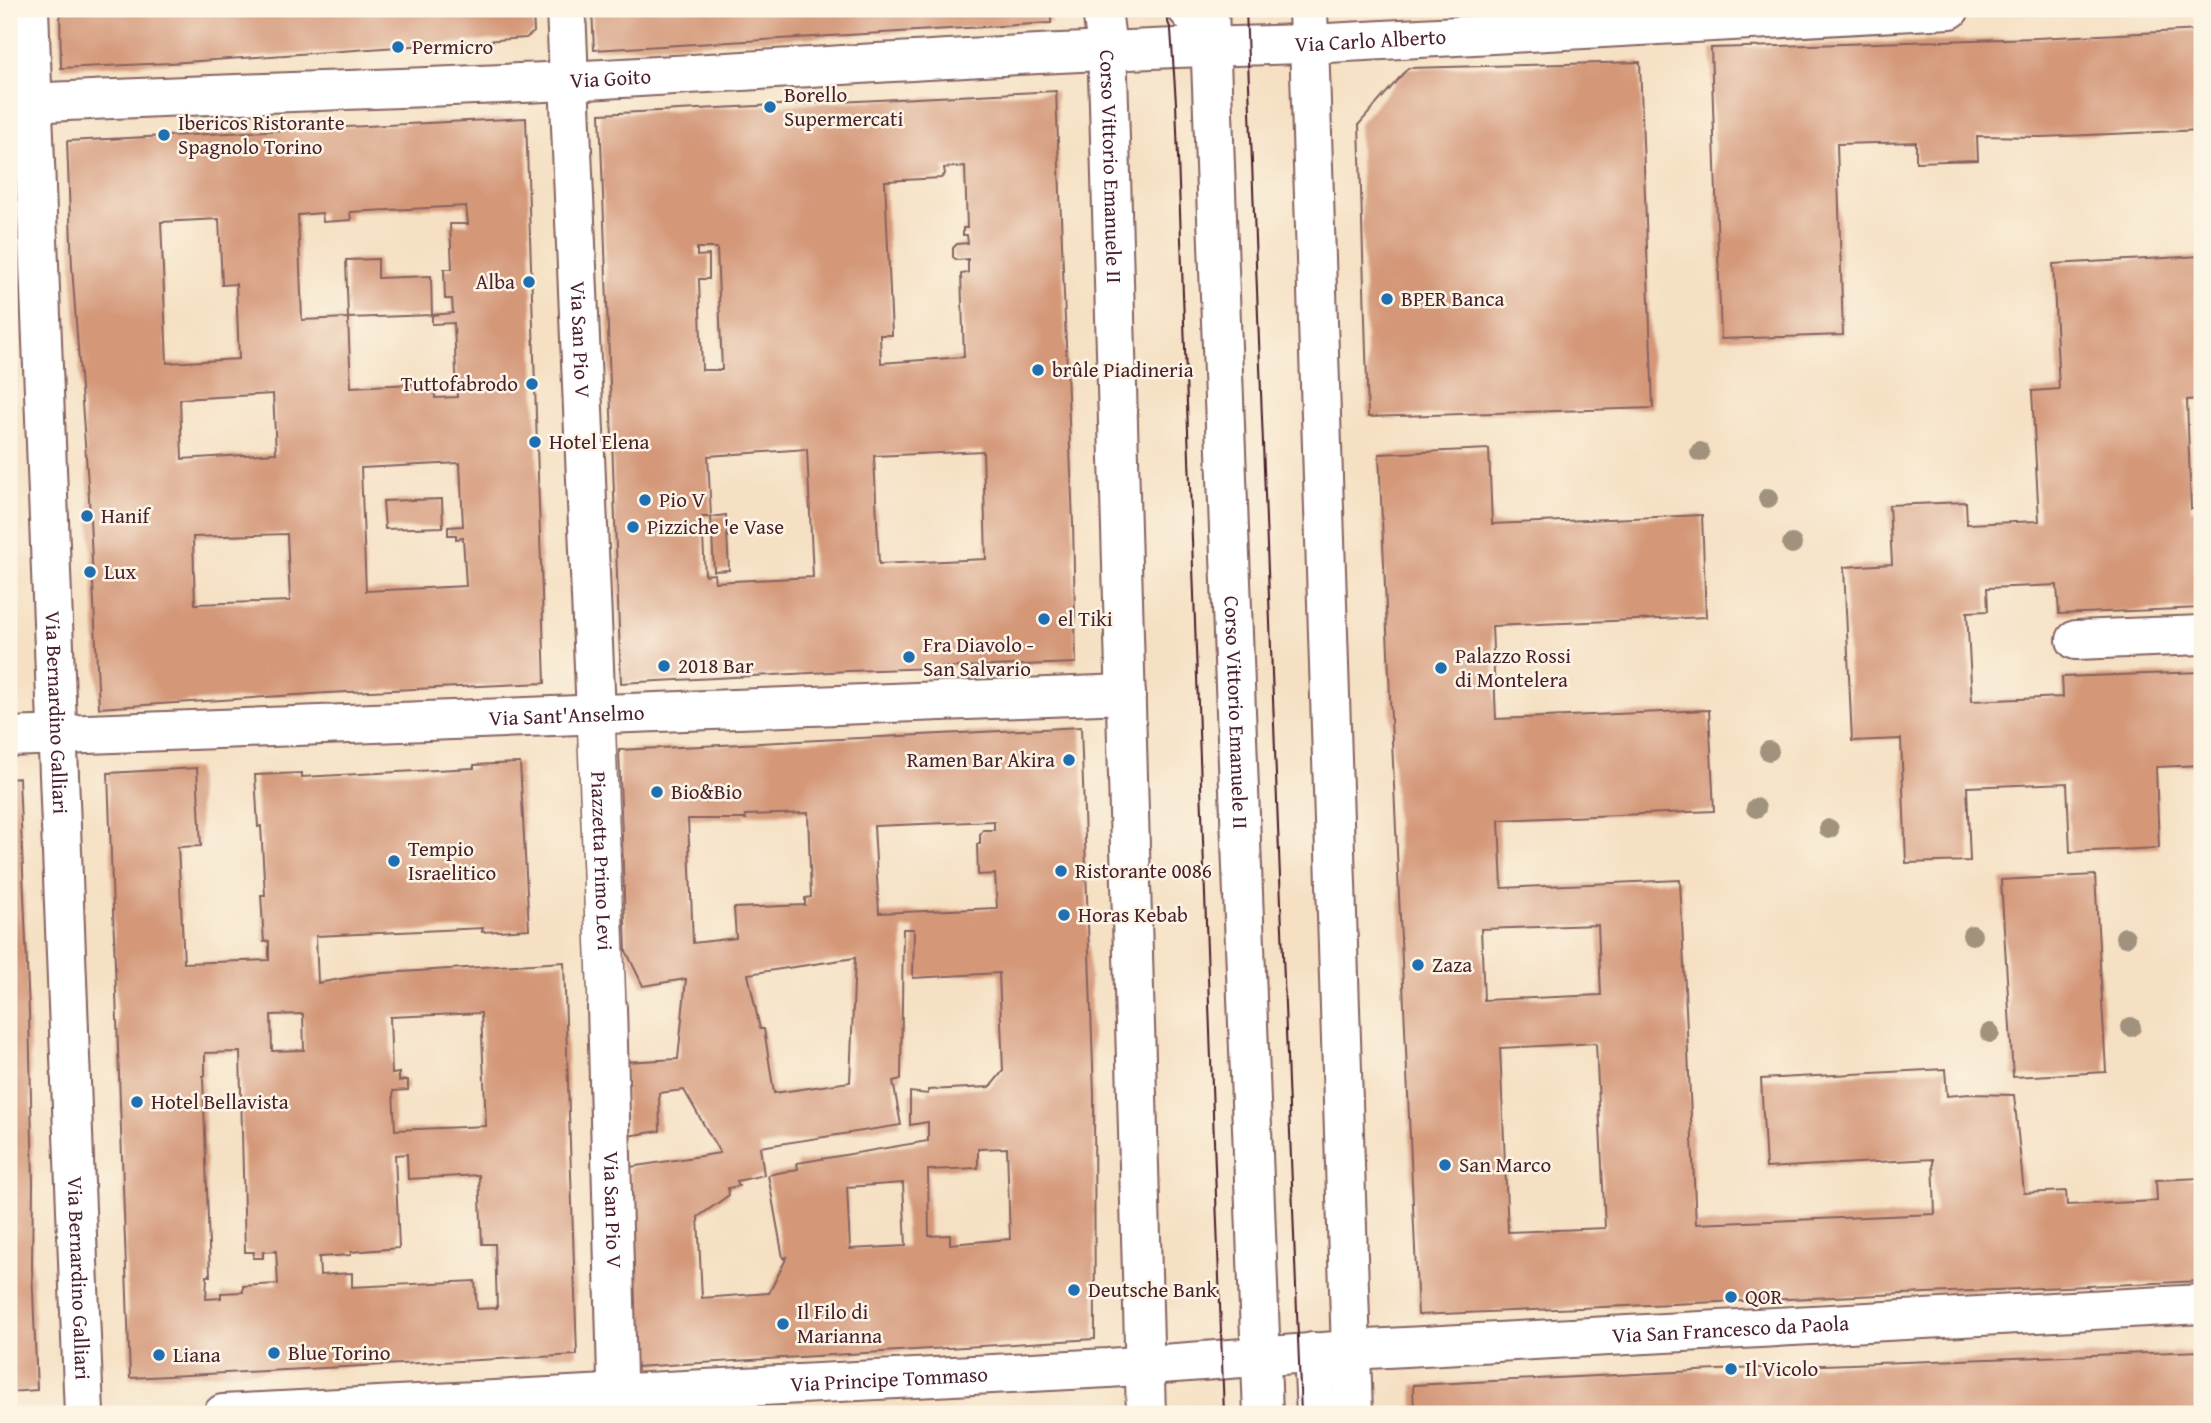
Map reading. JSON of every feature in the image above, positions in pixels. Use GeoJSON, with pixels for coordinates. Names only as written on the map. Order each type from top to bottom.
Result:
{"type":"FeatureCollection","features":[{"type":"Feature","properties":{"kind":"street","name":"Via Bernardino Galliari"},"geometry":{"type":"LineString","coordinates":[[29,9],[21,103],[58,734],[84,1414]]}},
{"type":"Feature","properties":{"kind":"street","name":"Via San Pio V"},"geometry":{"type":"LineString","coordinates":[[566,9],[596,713]]}},
{"type":"Feature","properties":{"kind":"street","name":"Corso Vittorio Emanuele II"},"geometry":{"type":"LineString","coordinates":[[1102,9],[1107,50],[1146,1414]]}},
{"type":"Feature","properties":{"kind":"street","name":"Via Carlo Alberto"},"geometry":{"type":"LineString","coordinates":[[1210,27],[1309,27],[1950,9]]}},
{"type":"Feature","properties":{"kind":"street","name":"Via Goito"},"geometry":{"type":"LineString","coordinates":[[21,103],[569,80],[1107,50],[1210,27]]}},
{"type":"Feature","properties":{"kind":"street","name":"Corso Vittorio Emanuele II"},"geometry":{"type":"LineString","coordinates":[[1210,27],[1263,1414]]}},
{"type":"Feature","properties":{"kind":"street"},"geometry":{"type":"LineString","coordinates":[[1309,27],[1332,1351],[1316,1414]]}},
{"type":"Feature","properties":{"kind":"street"},"geometry":{"type":"LineString","coordinates":[[2076,640],[2202,635]]}},
{"type":"Feature","properties":{"kind":"street","name":"Via Sant'Anselmo"},"geometry":{"type":"LineString","coordinates":[[9,737],[1126,694]]}},
{"type":"Feature","properties":{"kind":"street","name":"Piazzetta Primo Levi"},"geometry":{"type":"LineString","coordinates":[[596,713],[607,1007]]}},
{"type":"Feature","properties":{"kind":"street","name":"Via San Pio V"},"geometry":{"type":"LineString","coordinates":[[607,1007],[617,1404]]}},
{"type":"Feature","properties":{"kind":"street","name":"Via San Francesco da Paola"},"geometry":{"type":"LineString","coordinates":[[1261,1356],[2202,1304]]}},
{"type":"Feature","properties":{"kind":"street"},"geometry":{"type":"LineString","coordinates":[[1332,1351],[1353,1414]]}},
{"type":"Feature","properties":{"kind":"street","name":"Via Principe Tommaso"},"geometry":{"type":"LineString","coordinates":[[223,1414],[617,1404],[1261,1356]]}},
{"type":"Feature","properties":{"kind":"lane"},"geometry":{"type":"LineString","coordinates":[[1178,9],[1210,27]]}},
{"type":"Feature","properties":{"kind":"building"},"geometry":{"type":"Polygon","coordinates":[[[60,9],[533,9],[534,32],[526,38],[61,68],[60,9]]]}},
{"type":"Feature","properties":{"kind":"building"},"geometry":{"type":"Polygon","coordinates":[[[592,9],[1051,9],[1051,23],[594,50],[592,9]]]}},
{"type":"Feature","properties":{"kind":"building"},"geometry":{"type":"Polygon","coordinates":[[[2202,30],[2202,130],[2042,137],[1977,136],[1978,160],[1916,162],[1916,142],[1837,144],[1843,335],[1721,339],[1711,48],[2202,30]]]}},
{"type":"Feature","properties":{"kind":"building"},"geometry":{"type":"Polygon","coordinates":[[[1640,62],[1653,408],[1368,417],[1359,124],[1408,68],[1640,62]]]}},
{"type":"Feature","properties":{"kind":"building"},"geometry":{"type":"Polygon","coordinates":[[[1056,91],[1076,663],[621,683],[600,114],[1056,91]],[[965,166],[944,168],[945,174],[941,178],[885,181],[892,335],[880,335],[881,363],[964,357],[961,274],[968,273],[968,259],[957,260],[953,257],[953,248],[957,244],[968,243],[967,235],[963,235],[963,228],[967,228],[965,166]],[[697,248],[697,256],[709,255],[709,279],[699,279],[702,370],[722,370],[717,248],[697,248]],[[807,449],[708,456],[711,517],[702,517],[705,575],[714,574],[715,582],[813,577],[807,449]],[[983,451],[874,456],[879,564],[986,559],[983,451]]]}},
{"type":"Feature","properties":{"kind":"building"},"geometry":{"type":"Polygon","coordinates":[[[526,118],[545,683],[327,693],[99,708],[89,498],[72,267],[67,141],[526,118]],[[466,206],[350,212],[351,220],[323,222],[322,213],[298,215],[302,320],[348,318],[351,387],[434,383],[435,398],[457,397],[454,323],[432,324],[432,315],[453,313],[452,299],[445,299],[444,269],[452,269],[450,224],[468,224],[466,206]],[[219,219],[161,222],[167,363],[239,359],[236,284],[222,285],[219,219]],[[273,394],[180,399],[182,459],[276,453],[273,394]],[[460,463],[361,468],[366,591],[466,586],[463,538],[456,539],[456,535],[448,535],[448,527],[463,526],[460,463]],[[287,534],[193,537],[195,604],[290,601],[287,534]]]}},
{"type":"Feature","properties":{"kind":"building"},"geometry":{"type":"Polygon","coordinates":[[[2202,256],[2202,399],[2187,400],[2191,509],[2202,509],[2202,608],[2059,614],[2057,585],[1987,588],[1988,611],[1967,612],[1972,701],[2063,697],[2062,677],[2202,672],[2202,765],[2156,767],[2159,848],[2070,852],[2067,783],[1967,787],[1970,861],[1906,863],[1901,739],[1852,741],[1844,567],[1892,564],[1889,505],[1966,502],[1967,524],[2039,521],[2032,391],[2059,389],[2053,264],[2202,256]]]}},
{"type":"Feature","properties":{"kind":"building"},"geometry":{"type":"Polygon","coordinates":[[[378,259],[378,278],[431,276],[432,315],[348,318],[346,260],[378,259]]]}},
{"type":"Feature","properties":{"kind":"building"},"geometry":{"type":"Polygon","coordinates":[[[1489,449],[1492,524],[1702,515],[1706,617],[1492,626],[1496,719],[1709,710],[1714,811],[1499,820],[1502,888],[1680,880],[1696,1224],[1935,1214],[1933,1159],[1766,1168],[1761,1079],[1945,1069],[1947,1096],[2014,1095],[2024,1193],[2066,1191],[2067,1205],[2157,1201],[2156,1180],[2202,1178],[2202,1281],[1418,1315],[1379,454],[1489,449]],[[1598,925],[1481,929],[1484,1000],[1601,995],[1598,925]],[[1596,1043],[1500,1048],[1508,1232],[1605,1228],[1596,1043]]]}},
{"type":"Feature","properties":{"kind":"building"},"geometry":{"type":"Polygon","coordinates":[[[442,499],[443,527],[385,529],[383,501],[442,499]]]}},
{"type":"Feature","properties":{"kind":"building"},"geometry":{"type":"Polygon","coordinates":[[[726,515],[729,570],[714,571],[711,517],[726,515]]]}},
{"type":"Feature","properties":{"kind":"building"},"geometry":{"type":"Polygon","coordinates":[[[11,558],[14,710],[9,710],[11,558]]]}},
{"type":"Feature","properties":{"kind":"building"},"geometry":{"type":"Polygon","coordinates":[[[1081,727],[1094,1094],[1095,1339],[635,1367],[630,1167],[720,1153],[684,1090],[659,1093],[660,1131],[627,1136],[624,1062],[678,1059],[686,979],[643,986],[626,951],[619,750],[1081,727]],[[808,813],[745,815],[746,819],[688,819],[693,943],[736,938],[734,908],[805,905],[805,898],[811,897],[808,813]],[[994,821],[874,826],[879,913],[997,908],[995,874],[978,875],[977,844],[980,844],[983,830],[994,830],[994,821]],[[903,929],[901,1079],[893,1081],[901,1125],[760,1147],[764,1175],[737,1181],[739,1186],[728,1188],[729,1195],[698,1217],[702,1298],[769,1293],[787,1257],[783,1258],[768,1175],[798,1169],[797,1163],[928,1141],[928,1122],[910,1125],[910,1092],[928,1094],[928,1090],[990,1087],[1003,1071],[999,973],[913,978],[914,929],[903,929]],[[855,958],[748,974],[760,1029],[764,1029],[774,1093],[850,1082],[855,958]],[[1007,1148],[978,1149],[978,1168],[928,1170],[929,1236],[950,1235],[950,1244],[1010,1239],[1007,1148]],[[903,1183],[847,1187],[850,1249],[906,1246],[903,1183]]]}},
{"type":"Feature","properties":{"kind":"building"},"geometry":{"type":"Polygon","coordinates":[[[520,763],[529,929],[482,932],[483,928],[316,936],[318,983],[369,974],[564,962],[577,1355],[130,1378],[108,773],[197,768],[201,846],[178,847],[184,963],[269,960],[269,941],[264,942],[261,895],[265,895],[255,775],[302,773],[302,777],[474,768],[474,765],[520,763]],[[481,1013],[390,1017],[392,1074],[399,1073],[399,1081],[408,1080],[408,1090],[393,1091],[395,1130],[486,1126],[481,1013]],[[303,1014],[271,1015],[272,1051],[304,1050],[303,1014]],[[240,1052],[205,1053],[203,1076],[210,1276],[207,1276],[206,1299],[221,1298],[221,1293],[243,1292],[243,1286],[278,1284],[276,1251],[263,1252],[263,1258],[253,1258],[254,1252],[245,1252],[240,1052]],[[407,1154],[395,1155],[399,1248],[319,1257],[320,1275],[352,1273],[352,1287],[475,1281],[477,1309],[497,1308],[495,1244],[482,1244],[479,1175],[408,1179],[407,1154]]]}},
{"type":"Feature","properties":{"kind":"building"},"geometry":{"type":"Polygon","coordinates":[[[19,778],[29,1012],[32,1267],[37,1390],[9,1392],[9,779],[19,778]]]}},
{"type":"Feature","properties":{"kind":"building"},"geometry":{"type":"Polygon","coordinates":[[[2095,875],[2106,1072],[2013,1077],[2001,880],[2095,875]]]}},
{"type":"Feature","properties":{"kind":"building"},"geometry":{"type":"Polygon","coordinates":[[[2202,1351],[2202,1414],[1414,1414],[1413,1385],[1796,1366],[2202,1351]]]}},
{"type":"Feature","properties":{"kind":"tram line"},"geometry":{"type":"LineString","coordinates":[[1163,9],[1171,30],[1176,103],[1224,1414]]}},
{"type":"Feature","properties":{"kind":"tram line"},"geometry":{"type":"LineString","coordinates":[[1246,9],[1301,1414]]}},
{"type":"Feature","properties":{"kind":"place","name":"Permicro"},"geometry":{"type":"Point","coordinates":[398,47]}},
{"type":"Feature","properties":{"kind":"place","name":"Borello Supermercati"},"geometry":{"type":"Point","coordinates":[770,107]}},
{"type":"Feature","properties":{"kind":"place","name":"Ibericos Ristorante Spagnolo Torino"},"geometry":{"type":"Point","coordinates":[164,135]}},
{"type":"Feature","properties":{"kind":"place","name":"Alba"},"geometry":{"type":"Point","coordinates":[529,282]}},
{"type":"Feature","properties":{"kind":"place","name":"BPER Banca"},"geometry":{"type":"Point","coordinates":[1387,299]}},
{"type":"Feature","properties":{"kind":"place","name":"brûle Piadineria"},"geometry":{"type":"Point","coordinates":[1038,370]}},
{"type":"Feature","properties":{"kind":"place","name":"Tuttofabrodo"},"geometry":{"type":"Point","coordinates":[532,384]}},
{"type":"Feature","properties":{"kind":"place","name":"Hotel Elena"},"geometry":{"type":"Point","coordinates":[535,442]}},
{"type":"Feature","properties":{"kind":"place","name":"Pio V"},"geometry":{"type":"Point","coordinates":[645,500]}},
{"type":"Feature","properties":{"kind":"place","name":"Hanif"},"geometry":{"type":"Point","coordinates":[87,516]}},
{"type":"Feature","properties":{"kind":"place","name":"Pizziche 'e Vase"},"geometry":{"type":"Point","coordinates":[633,527]}},
{"type":"Feature","properties":{"kind":"place","name":"Lux"},"geometry":{"type":"Point","coordinates":[90,572]}},
{"type":"Feature","properties":{"kind":"place","name":"el Tiki"},"geometry":{"type":"Point","coordinates":[1044,619]}},
{"type":"Feature","properties":{"kind":"place","name":"Fra Diavolo - San Salvario"},"geometry":{"type":"Point","coordinates":[909,657]}},
{"type":"Feature","properties":{"kind":"place","name":"2018 Bar"},"geometry":{"type":"Point","coordinates":[664,666]}},
{"type":"Feature","properties":{"kind":"place","name":"Palazzo Rossi di Montelera"},"geometry":{"type":"Point","coordinates":[1441,668]}},
{"type":"Feature","properties":{"kind":"place","name":"Ramen Bar Akira"},"geometry":{"type":"Point","coordinates":[1069,760]}},
{"type":"Feature","properties":{"kind":"place","name":"Bio&Bio"},"geometry":{"type":"Point","coordinates":[657,792]}},
{"type":"Feature","properties":{"kind":"place","name":"Tempio Israelitico"},"geometry":{"type":"Point","coordinates":[394,861]}},
{"type":"Feature","properties":{"kind":"place","name":"Ristorante 0086"},"geometry":{"type":"Point","coordinates":[1061,871]}},
{"type":"Feature","properties":{"kind":"place","name":"Horas Kebab"},"geometry":{"type":"Point","coordinates":[1064,915]}},
{"type":"Feature","properties":{"kind":"place","name":"Zaza"},"geometry":{"type":"Point","coordinates":[1418,965]}},
{"type":"Feature","properties":{"kind":"place","name":"Hotel Bellavista"},"geometry":{"type":"Point","coordinates":[137,1102]}},
{"type":"Feature","properties":{"kind":"place","name":"San Marco"},"geometry":{"type":"Point","coordinates":[1445,1165]}},
{"type":"Feature","properties":{"kind":"place","name":"Deutsche Bank"},"geometry":{"type":"Point","coordinates":[1074,1290]}},
{"type":"Feature","properties":{"kind":"place","name":"QOR"},"geometry":{"type":"Point","coordinates":[1731,1297]}},
{"type":"Feature","properties":{"kind":"place","name":"Il Filo di Marianna"},"geometry":{"type":"Point","coordinates":[783,1324]}},
{"type":"Feature","properties":{"kind":"place","name":"Blue Torino"},"geometry":{"type":"Point","coordinates":[274,1353]}},
{"type":"Feature","properties":{"kind":"place","name":"Liana"},"geometry":{"type":"Point","coordinates":[159,1355]}},
{"type":"Feature","properties":{"kind":"place","name":"Il Vicolo"},"geometry":{"type":"Point","coordinates":[1731,1369]}}]}
